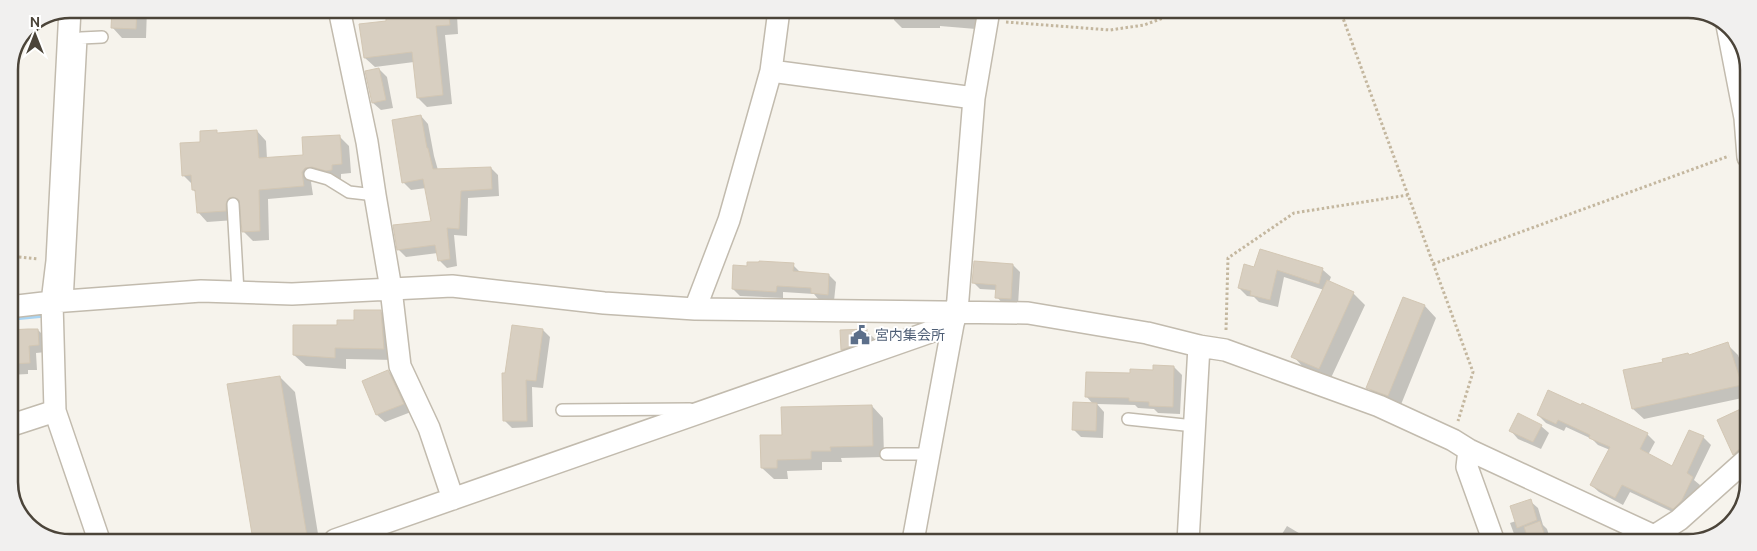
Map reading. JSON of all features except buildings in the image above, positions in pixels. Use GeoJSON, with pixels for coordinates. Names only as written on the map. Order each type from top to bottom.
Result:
{"type":"FeatureCollection","features":[{"type":"Feature","properties":{"kind":"street"},"geometry":{"type":"LineString","coordinates":[[70,18],[57,261],[59,302],[55,411],[97,534]]}},
{"type":"Feature","properties":{"kind":"street"},"geometry":{"type":"LineString","coordinates":[[341,18],[376,195],[391,288],[400,366],[429,428],[453,500]]}},
{"type":"Feature","properties":{"kind":"street"},"geometry":{"type":"LineString","coordinates":[[695,309],[729,220],[771,71],[778,18]]}},
{"type":"Feature","properties":{"kind":"street"},"geometry":{"type":"LineString","coordinates":[[914,534],[955,318],[974,98],[987,18]]}},
{"type":"Feature","properties":{"kind":"street"},"geometry":{"type":"LineString","coordinates":[[1730,39],[1739,84]]}},
{"type":"Feature","properties":{"kind":"street"},"geometry":{"type":"LineString","coordinates":[[771,71],[974,98]]}},
{"type":"Feature","properties":{"kind":"street"},"geometry":{"type":"LineString","coordinates":[[18,306],[201,291],[292,294],[452,286],[604,303],[695,309],[955,318],[1028,313],[1148,333],[1199,346],[1225,350],[1379,406],[1643,534]]}},
{"type":"Feature","properties":{"kind":"street"},"geometry":{"type":"LineString","coordinates":[[353,534],[712,409],[955,318]]}},
{"type":"Feature","properties":{"kind":"street"},"geometry":{"type":"LineString","coordinates":[[1188,534],[1199,346]]}},
{"type":"Feature","properties":{"kind":"street"},"geometry":{"type":"LineString","coordinates":[[18,423],[55,411]]}},
{"type":"Feature","properties":{"kind":"street"},"geometry":{"type":"LineString","coordinates":[[1461,445],[1491,534]]}},
{"type":"Feature","properties":{"kind":"street"},"geometry":{"type":"LineString","coordinates":[[1660,534],[1679,520],[1740,465]]}},
{"type":"Feature","properties":{"kind":"lane"},"geometry":{"type":"LineString","coordinates":[[59,302],[81,38],[102,38]]}},
{"type":"Feature","properties":{"kind":"lane"},"geometry":{"type":"LineString","coordinates":[[310,174],[328,179],[349,192],[376,195]]}},
{"type":"Feature","properties":{"kind":"lane"},"geometry":{"type":"LineString","coordinates":[[234,204],[238,292]]}},
{"type":"Feature","properties":{"kind":"lane"},"geometry":{"type":"LineString","coordinates":[[562,410],[712,409]]}},
{"type":"Feature","properties":{"kind":"lane"},"geometry":{"type":"LineString","coordinates":[[1128,419],[1194,426]]}},
{"type":"Feature","properties":{"kind":"lane"},"geometry":{"type":"LineString","coordinates":[[886,454],[928,454]]}},
{"type":"Feature","properties":{"kind":"path"},"geometry":{"type":"LineString","coordinates":[[1012,18],[1110,30],[1144,25],[1163,18]]}},
{"type":"Feature","properties":{"kind":"path"},"geometry":{"type":"LineString","coordinates":[[1343,18],[1473,372],[1461,445]]}},
{"type":"Feature","properties":{"kind":"path"},"geometry":{"type":"LineString","coordinates":[[1433,264],[1739,156]]}},
{"type":"Feature","properties":{"kind":"path"},"geometry":{"type":"LineString","coordinates":[[1225,350],[1228,258],[1294,213],[1408,195]]}},
{"type":"Feature","properties":{"kind":"path"},"geometry":{"type":"LineString","coordinates":[[18,257],[57,261]]}},
{"type":"Feature","properties":{"kind":"waterway"},"geometry":{"type":"LineString","coordinates":[[18,317],[50,314]]}},
{"type":"Feature","properties":{"kind":"place","name":"宮内集会所"},"geometry":{"type":"Point","coordinates":[860,335]}}]}
